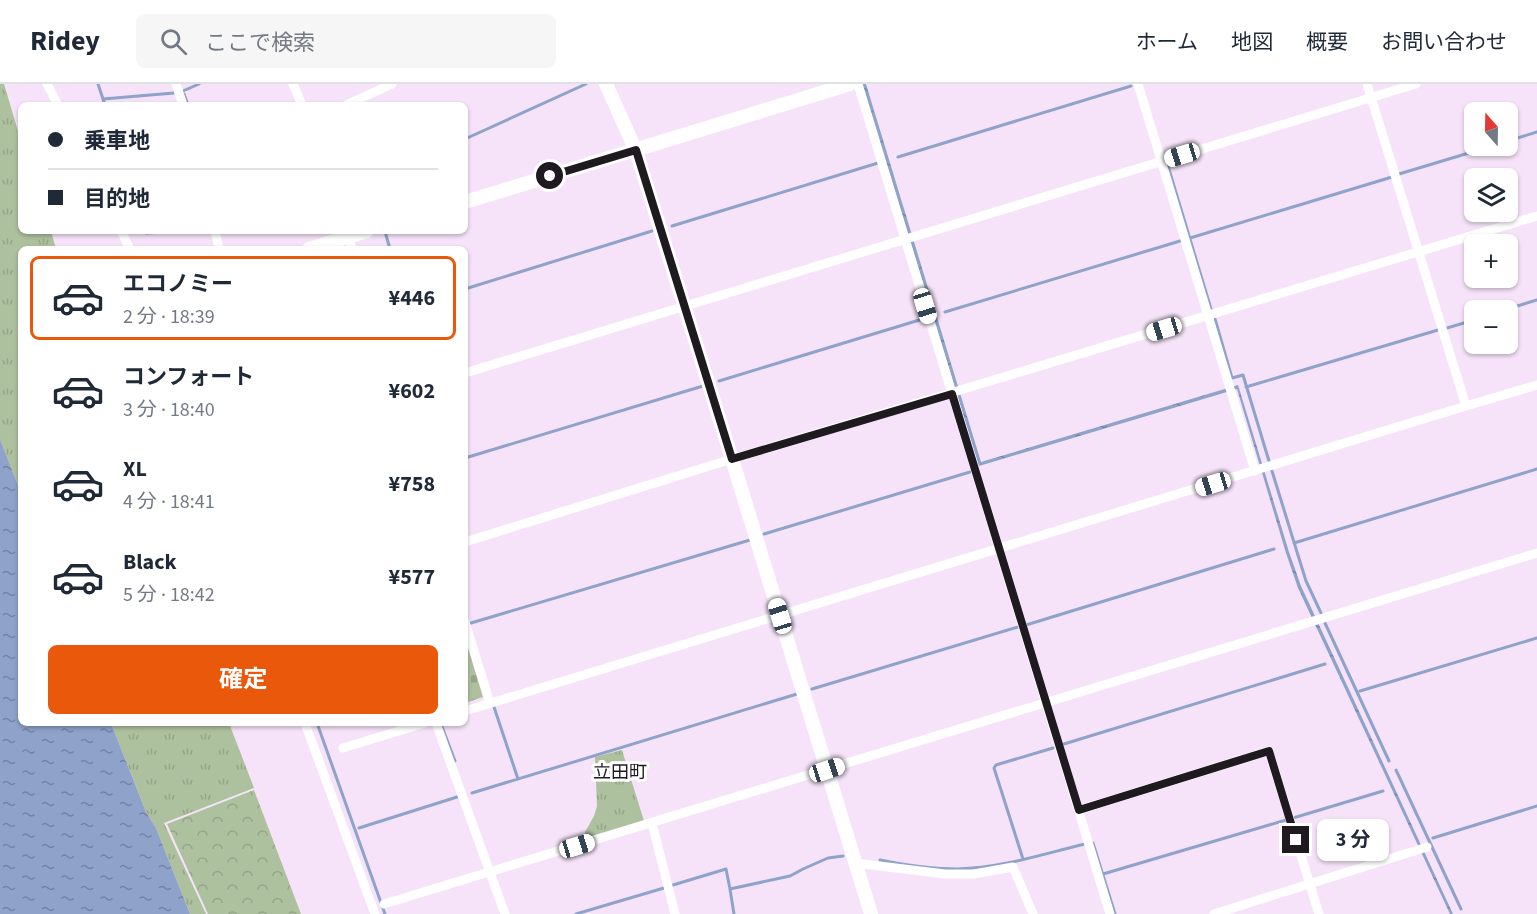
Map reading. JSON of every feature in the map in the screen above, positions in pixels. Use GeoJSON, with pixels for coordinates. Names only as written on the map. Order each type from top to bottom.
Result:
{"type":"FeatureCollection","features":[{"type":"Feature","properties":{"kind":"street"},"geometry":{"type":"LineString","coordinates":[[47,84],[56,102]]}},
{"type":"Feature","properties":{"kind":"street"},"geometry":{"type":"LineString","coordinates":[[176,84],[182,102]]}},
{"type":"Feature","properties":{"kind":"street"},"geometry":{"type":"LineString","coordinates":[[292,84],[301,102]]}},
{"type":"Feature","properties":{"kind":"street"},"geometry":{"type":"LineString","coordinates":[[353,102],[392,84]]}},
{"type":"Feature","properties":{"kind":"street"},"geometry":{"type":"LineString","coordinates":[[606,84],[636,150],[871,914]]}},
{"type":"Feature","properties":{"kind":"street"},"geometry":{"type":"LineString","coordinates":[[468,201],[850,84]]}},
{"type":"Feature","properties":{"kind":"street"},"geometry":{"type":"LineString","coordinates":[[858,84],[956,392],[999,549],[1110,914]]}},
{"type":"Feature","properties":{"kind":"street"},"geometry":{"type":"LineString","coordinates":[[1138,84],[1231,389],[1259,470]]}},
{"type":"Feature","properties":{"kind":"street"},"geometry":{"type":"LineString","coordinates":[[1367,84],[1466,406]]}},
{"type":"Feature","properties":{"kind":"street"},"geometry":{"type":"LineString","coordinates":[[468,372],[1416,84]]}},
{"type":"Feature","properties":{"kind":"street"},"geometry":{"type":"LineString","coordinates":[[468,541],[1537,216]]}},
{"type":"Feature","properties":{"kind":"street"},"geometry":{"type":"LineString","coordinates":[[320,246],[358,236]]}},
{"type":"Feature","properties":{"kind":"street"},"geometry":{"type":"LineString","coordinates":[[468,710],[1537,385]]}},
{"type":"Feature","properties":{"kind":"street"},"geometry":{"type":"LineString","coordinates":[[384,904],[1537,553]]}},
{"type":"Feature","properties":{"kind":"street"},"geometry":{"type":"LineString","coordinates":[[468,632],[490,704]]}},
{"type":"Feature","properties":{"kind":"street"},"geometry":{"type":"LineString","coordinates":[[306,726],[375,914]]}},
{"type":"Feature","properties":{"kind":"street"},"geometry":{"type":"LineString","coordinates":[[343,748],[415,726]]}},
{"type":"Feature","properties":{"kind":"street"},"geometry":{"type":"LineString","coordinates":[[437,726],[505,914]]}},
{"type":"Feature","properties":{"kind":"street"},"geometry":{"type":"LineString","coordinates":[[1079,810],[1269,751],[1319,914]]}},
{"type":"Feature","properties":{"kind":"street"},"geometry":{"type":"LineString","coordinates":[[652,823],[675,914]]}},
{"type":"Feature","properties":{"kind":"street"},"geometry":{"type":"LineString","coordinates":[[1214,914],[1427,847]]}},
{"type":"Feature","properties":{"kind":"street"},"geometry":{"type":"LineString","coordinates":[[855,863],[945,874],[974,874],[1013,867],[1033,914]]}},
{"type":"Feature","properties":{"kind":"green space"},"geometry":{"type":"Polygon","coordinates":[[[0,84],[4,84],[18,131],[18,234],[52,234],[55,246],[18,246],[18,485],[0,439],[0,84]]]}},
{"type":"Feature","properties":{"kind":"green space"},"geometry":{"type":"Polygon","coordinates":[[[468,648],[483,697],[468,702],[468,648]]]}},
{"type":"Feature","properties":{"kind":"green space"},"geometry":{"type":"Polygon","coordinates":[[[112,726],[230,726],[254,788],[164,823],[206,914],[190,914],[156,828],[146,812],[112,726]]]}},
{"type":"Feature","properties":{"kind":"green space"},"geometry":{"type":"Polygon","coordinates":[[[622,750],[644,821],[587,840],[585,832],[597,806],[595,757],[622,750]]]}},
{"type":"Feature","properties":{"kind":"green space"},"geometry":{"type":"Polygon","coordinates":[[[254,790],[301,914],[208,914],[167,824],[254,790]]]}},
{"type":"Feature","properties":{"kind":"water"},"geometry":{"type":"Polygon","coordinates":[[[862,84],[866,84],[981,462],[1238,385],[1301,586],[1453,914],[1450,914],[1298,588],[1237,389],[979,466],[862,84]]]}},
{"type":"Feature","properties":{"kind":"water"},"geometry":{"type":"Polygon","coordinates":[[[0,439],[18,485],[18,726],[112,726],[190,914],[0,914],[0,439]]]}},
{"type":"Feature","properties":{"kind":"waterway"},"geometry":{"type":"LineString","coordinates":[[98,84],[104,102]]}},
{"type":"Feature","properties":{"kind":"waterway"},"geometry":{"type":"LineString","coordinates":[[183,91],[199,84]]}},
{"type":"Feature","properties":{"kind":"waterway"},"geometry":{"type":"LineString","coordinates":[[468,138],[586,84]]}},
{"type":"Feature","properties":{"kind":"waterway"},"geometry":{"type":"LineString","coordinates":[[898,157],[1131,86]]}},
{"type":"Feature","properties":{"kind":"waterway"},"geometry":{"type":"LineString","coordinates":[[103,99],[174,93]]}},
{"type":"Feature","properties":{"kind":"waterway"},"geometry":{"type":"LineString","coordinates":[[184,94],[187,102]]}},
{"type":"Feature","properties":{"kind":"waterway"},"geometry":{"type":"LineString","coordinates":[[1518,138],[1537,132]]}},
{"type":"Feature","properties":{"kind":"waterway"},"geometry":{"type":"LineString","coordinates":[[1399,174],[1464,154]]}},
{"type":"Feature","properties":{"kind":"waterway"},"geometry":{"type":"LineString","coordinates":[[672,226],[878,163]]}},
{"type":"Feature","properties":{"kind":"waterway"},"geometry":{"type":"LineString","coordinates":[[1168,166],[1211,309]]}},
{"type":"Feature","properties":{"kind":"waterway"},"geometry":{"type":"LineString","coordinates":[[1190,238],[1392,177]]}},
{"type":"Feature","properties":{"kind":"waterway"},"geometry":{"type":"LineString","coordinates":[[468,288],[652,231]]}},
{"type":"Feature","properties":{"kind":"waterway"},"geometry":{"type":"LineString","coordinates":[[386,235],[389,246]]}},
{"type":"Feature","properties":{"kind":"waterway"},"geometry":{"type":"LineString","coordinates":[[945,312],[1180,241]]}},
{"type":"Feature","properties":{"kind":"waterway"},"geometry":{"type":"LineString","coordinates":[[1518,306],[1537,300]]}},
{"type":"Feature","properties":{"kind":"waterway"},"geometry":{"type":"LineString","coordinates":[[719,381],[926,318]]}},
{"type":"Feature","properties":{"kind":"waterway"},"geometry":{"type":"LineString","coordinates":[[1215,319],[1232,378],[1243,375],[1269,461]]}},
{"type":"Feature","properties":{"kind":"waterway"},"geometry":{"type":"LineString","coordinates":[[1447,328],[1464,323]]}},
{"type":"Feature","properties":{"kind":"waterway"},"geometry":{"type":"LineString","coordinates":[[1246,387],[1438,330]]}},
{"type":"Feature","properties":{"kind":"waterway"},"geometry":{"type":"LineString","coordinates":[[468,457],[703,386]]}},
{"type":"Feature","properties":{"kind":"waterway"},"geometry":{"type":"LineString","coordinates":[[1294,543],[1537,469]]}},
{"type":"Feature","properties":{"kind":"waterway"},"geometry":{"type":"LineString","coordinates":[[1272,471],[1306,581],[1321,613]]}},
{"type":"Feature","properties":{"kind":"waterway"},"geometry":{"type":"LineString","coordinates":[[764,534],[970,472]]}},
{"type":"Feature","properties":{"kind":"waterway"},"geometry":{"type":"LineString","coordinates":[[471,623],[750,540]]}},
{"type":"Feature","properties":{"kind":"waterway"},"geometry":{"type":"LineString","coordinates":[[1026,625],[1274,549]]}},
{"type":"Feature","properties":{"kind":"waterway"},"geometry":{"type":"LineString","coordinates":[[1325,623],[1389,761]]}},
{"type":"Feature","properties":{"kind":"waterway"},"geometry":{"type":"LineString","coordinates":[[812,689],[1018,627]]}},
{"type":"Feature","properties":{"kind":"waterway"},"geometry":{"type":"LineString","coordinates":[[1360,691],[1537,638]]}},
{"type":"Feature","properties":{"kind":"waterway"},"geometry":{"type":"LineString","coordinates":[[1064,744],[1325,664]]}},
{"type":"Feature","properties":{"kind":"waterway"},"geometry":{"type":"LineString","coordinates":[[472,793],[797,694]]}},
{"type":"Feature","properties":{"kind":"waterway"},"geometry":{"type":"LineString","coordinates":[[494,707],[518,779]]}},
{"type":"Feature","properties":{"kind":"waterway"},"geometry":{"type":"LineString","coordinates":[[318,726],[385,914]]}},
{"type":"Feature","properties":{"kind":"waterway"},"geometry":{"type":"LineString","coordinates":[[442,726],[455,761]]}},
{"type":"Feature","properties":{"kind":"waterway"},"geometry":{"type":"LineString","coordinates":[[1023,859],[994,768],[996,765],[1053,748]]}},
{"type":"Feature","properties":{"kind":"waterway"},"geometry":{"type":"LineString","coordinates":[[1396,770],[1461,909]]}},
{"type":"Feature","properties":{"kind":"waterway"},"geometry":{"type":"LineString","coordinates":[[1293,818],[1383,791]]}},
{"type":"Feature","properties":{"kind":"waterway"},"geometry":{"type":"LineString","coordinates":[[359,828],[457,797]]}},
{"type":"Feature","properties":{"kind":"waterway"},"geometry":{"type":"LineString","coordinates":[[1433,838],[1537,806]]}},
{"type":"Feature","properties":{"kind":"waterway"},"geometry":{"type":"LineString","coordinates":[[1103,874],[1286,820]]}},
{"type":"Feature","properties":{"kind":"waterway"},"geometry":{"type":"LineString","coordinates":[[1090,843],[1093,843],[1115,914]]}},
{"type":"Feature","properties":{"kind":"waterway"},"geometry":{"type":"LineString","coordinates":[[880,860],[928,867],[974,868],[1022,860],[1085,844]]}},
{"type":"Feature","properties":{"kind":"waterway"},"geometry":{"type":"LineString","coordinates":[[734,914],[730,889],[790,876],[828,858],[843,856]]}},
{"type":"Feature","properties":{"kind":"waterway"},"geometry":{"type":"LineString","coordinates":[[673,885],[726,869],[730,889]]}},
{"type":"Feature","properties":{"kind":"waterway"},"geometry":{"type":"LineString","coordinates":[[576,914],[664,888]]}},
{"type":"Feature","properties":{"kind":"district","name":"立田町"},"geometry":{"type":"Point","coordinates":[620,772]}},
{"type":"Feature","properties":{"kind":"route"},"geometry":{"type":"LineString","coordinates":[[550,176],[636,150],[732,459],[952,394],[1079,810],[1269,751],[1296,840]]}}]}
